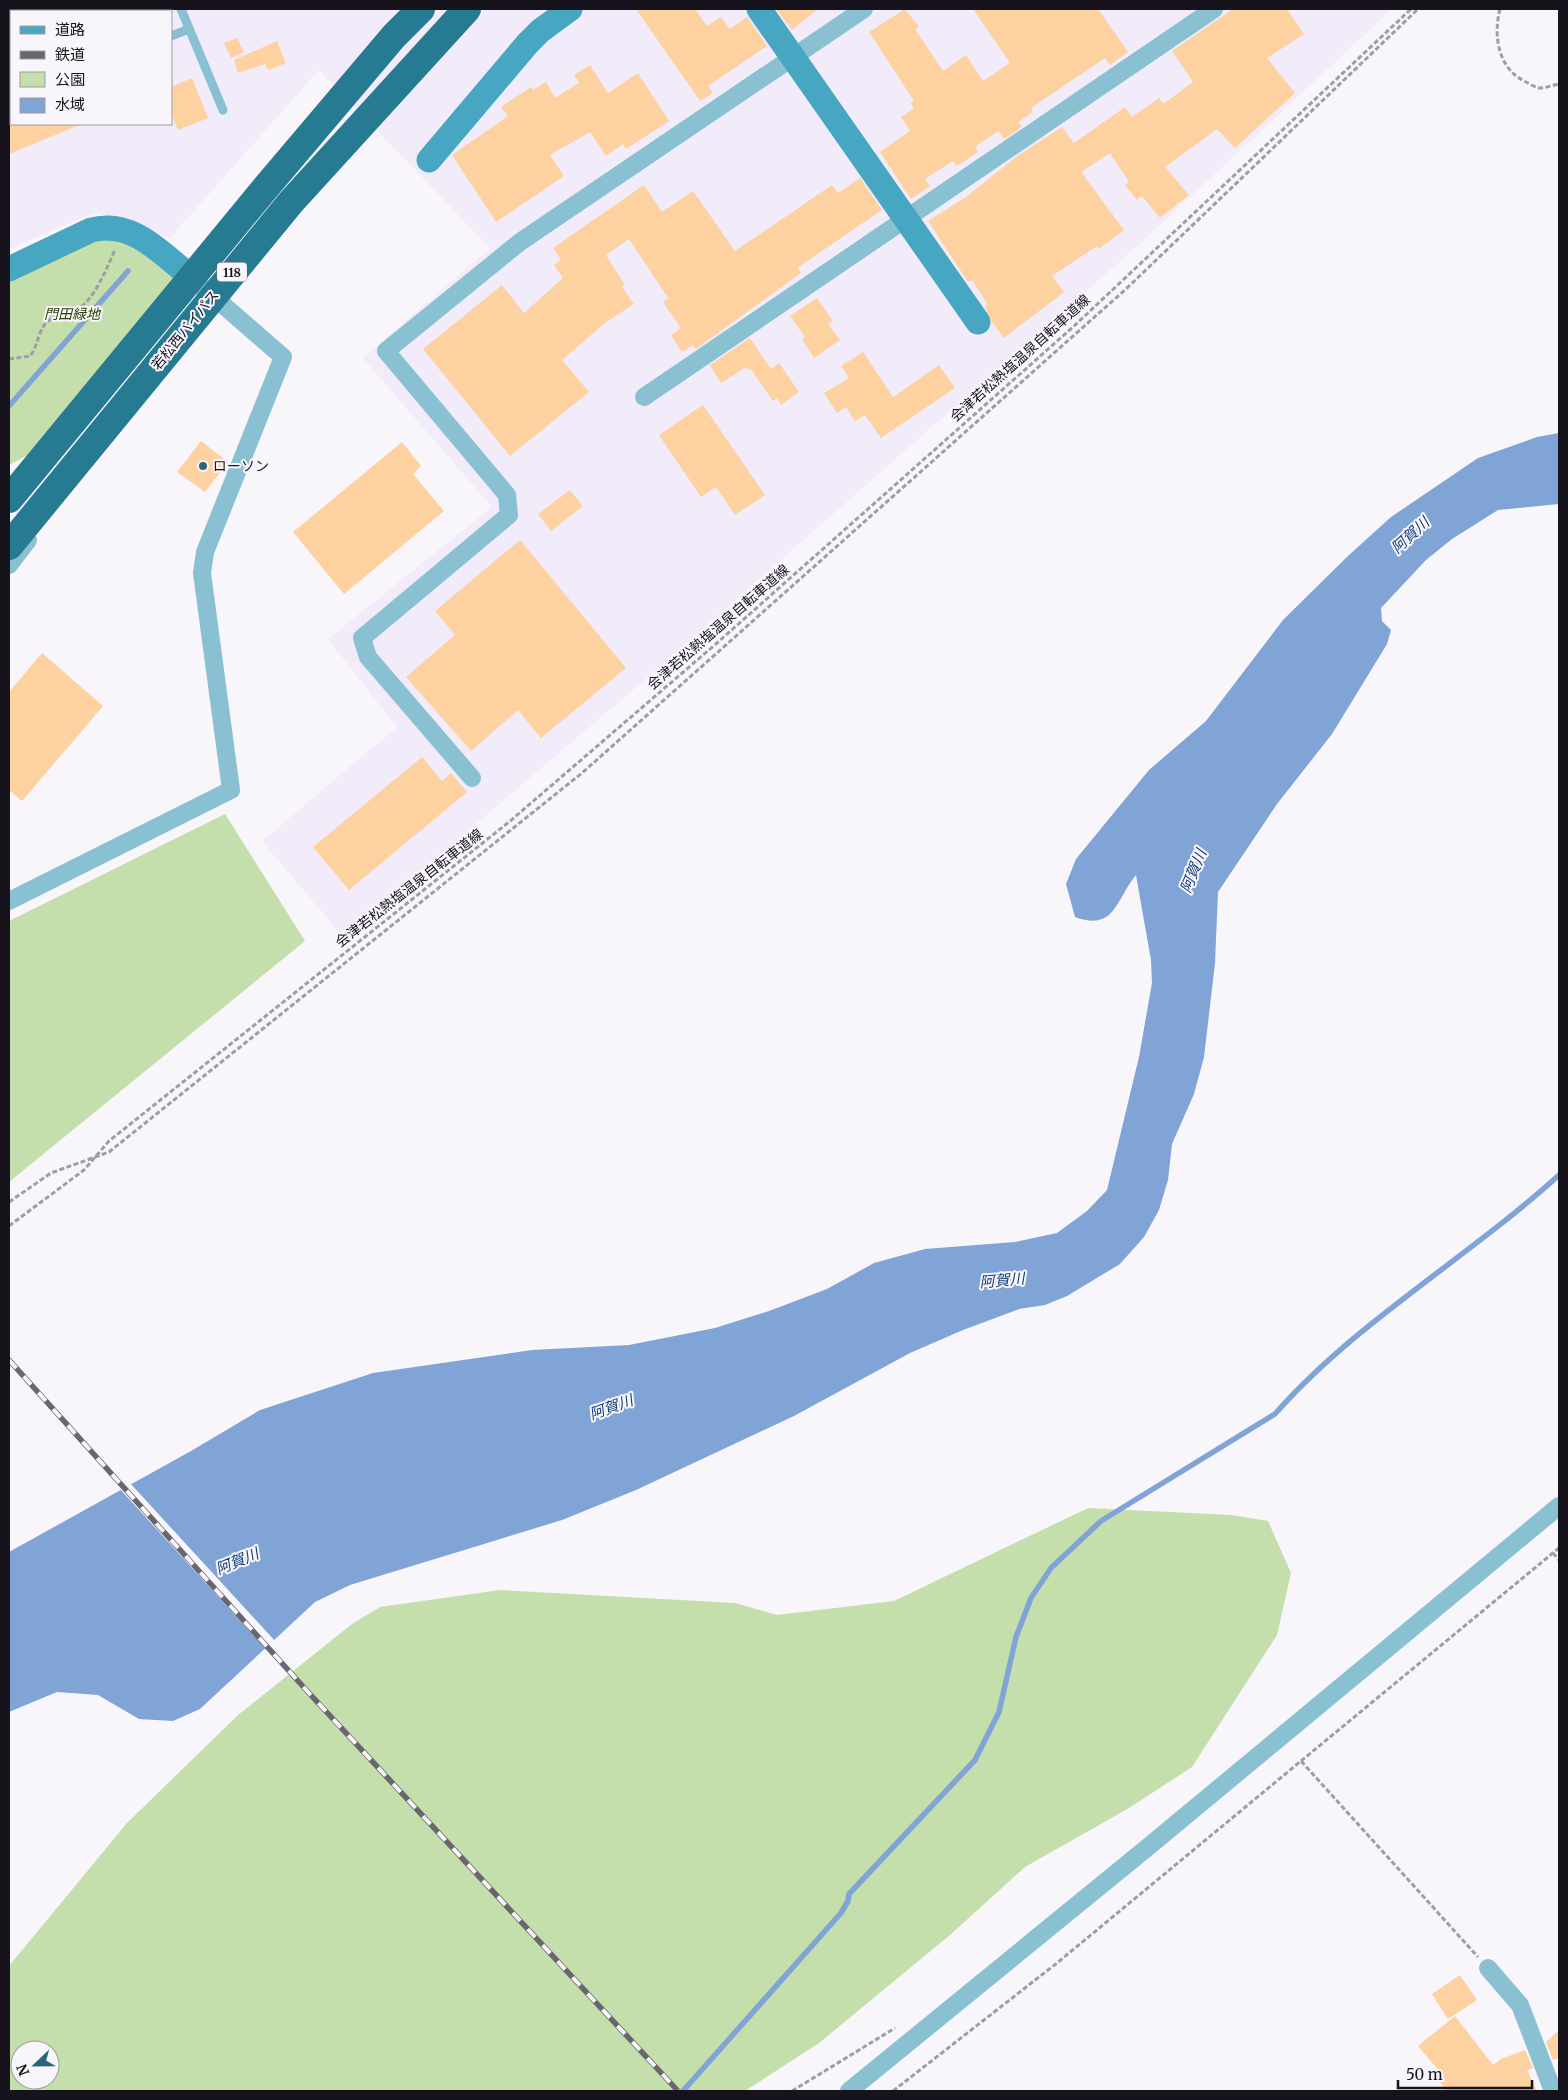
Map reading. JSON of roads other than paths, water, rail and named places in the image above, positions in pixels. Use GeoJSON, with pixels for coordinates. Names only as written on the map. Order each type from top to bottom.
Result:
{"type":"FeatureCollection","features":[{"type":"Feature","properties":{"kind":"highway","name":"118"},"geometry":{"type":"LineString","coordinates":[[9,500],[190,277],[394,36],[421,9]]}},
{"type":"Feature","properties":{"kind":"highway","name":"若松西バイパス"},"geometry":{"type":"LineString","coordinates":[[9,546],[211,297],[291,202],[467,9]]}},
{"type":"Feature","properties":{"kind":"street"},"geometry":{"type":"LineString","coordinates":[[430,160],[528,43],[540,31],[570,9]]}},
{"type":"Feature","properties":{"kind":"street"},"geometry":{"type":"LineString","coordinates":[[759,9],[978,322]]}},
{"type":"Feature","properties":{"kind":"street"},"geometry":{"type":"LineString","coordinates":[[472,778],[368,657],[362,638],[509,515],[508,495],[386,351],[520,242],[864,9]]}},
{"type":"Feature","properties":{"kind":"street"},"geometry":{"type":"LineString","coordinates":[[644,397],[1214,9]]}},
{"type":"Feature","properties":{"kind":"street"},"geometry":{"type":"LineString","coordinates":[[9,269],[91,230],[104,226],[125,229],[155,246],[211,297],[283,357],[205,552],[202,573],[231,790],[9,901]]}},
{"type":"Feature","properties":{"kind":"street"},"geometry":{"type":"LineString","coordinates":[[9,565],[95,454],[103,430]]}},
{"type":"Feature","properties":{"kind":"street"},"geometry":{"type":"LineString","coordinates":[[9,479],[42,458]]}},
{"type":"Feature","properties":{"kind":"street"},"geometry":{"type":"LineString","coordinates":[[849,2091],[1559,1506]]}},
{"type":"Feature","properties":{"kind":"street"},"geometry":{"type":"LineString","coordinates":[[1488,1968],[1520,2005],[1553,2091]]}},
{"type":"Feature","properties":{"kind":"lane"},"geometry":{"type":"LineString","coordinates":[[181,9],[222,110]]}},
{"type":"Feature","properties":{"kind":"lane"},"geometry":{"type":"LineString","coordinates":[[172,36],[189,29]]}},
{"type":"Feature","properties":{"kind":"water","name":"阿賀川"},"geometry":{"type":"Polygon","coordinates":[[[1559,433],[1559,504],[1498,510],[1452,539],[1426,560],[1381,608],[1382,621],[1391,630],[1387,644],[1332,734],[1277,804],[1218,892],[1215,963],[1204,1057],[1194,1094],[1172,1144],[1168,1180],[1159,1210],[1144,1237],[1120,1264],[1067,1296],[1045,1305],[1019,1309],[910,1353],[794,1416],[636,1490],[562,1520],[350,1585],[315,1602],[200,1709],[173,1721],[139,1719],[98,1695],[57,1692],[9,1712],[9,1552],[191,1451],[260,1410],[373,1373],[532,1350],[629,1345],[715,1328],[769,1311],[827,1289],[874,1263],[925,1249],[1015,1242],[1057,1233],[1087,1211],[1107,1190],[1139,1057],[1152,983],[1151,960],[1136,875],[1113,911],[1107,917],[1099,920],[1088,920],[1075,917],[1066,884],[1076,859],[1149,770],[1206,721],[1283,620],[1391,517],[1478,458],[1537,437],[1559,433]]]}},
{"type":"Feature","properties":{"kind":"waterway"},"geometry":{"type":"LineString","coordinates":[[9,406],[128,271]]}},
{"type":"Feature","properties":{"kind":"waterway"},"geometry":{"type":"LineString","coordinates":[[683,2091],[841,1913],[848,1901],[849,1894],[975,1760],[999,1712],[1016,1637],[1031,1598],[1051,1568],[1101,1521],[1275,1414],[1307,1380],[1341,1349],[1488,1234],[1559,1175]]}},
{"type":"Feature","properties":{"kind":"railway"},"geometry":{"type":"LineString","coordinates":[[9,1360],[308,1692],[678,2091]]}},
{"type":"Feature","properties":{"kind":"place","name":"ローソン"},"geometry":{"type":"Point","coordinates":[203,466]}},
{"type":"Feature","properties":{"kind":"park label","name":"門田緑地"},"geometry":{"type":"Point","coordinates":[72,314]}}]}
